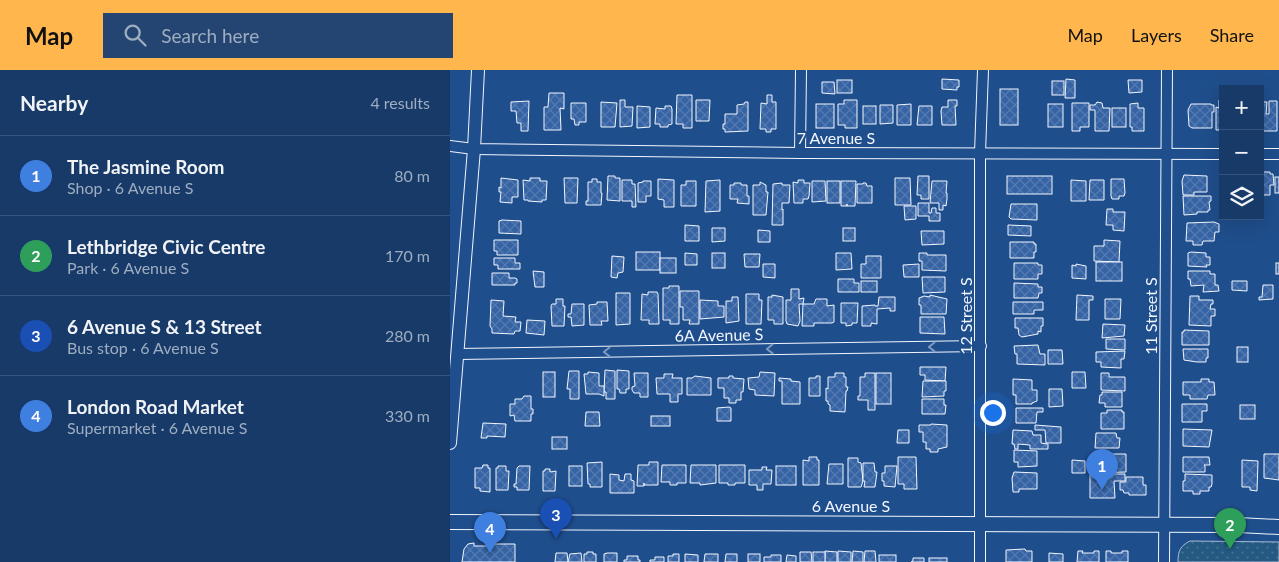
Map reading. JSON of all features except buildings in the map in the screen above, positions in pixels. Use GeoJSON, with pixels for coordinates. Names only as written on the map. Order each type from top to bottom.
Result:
{"type":"FeatureCollection","features":[{"type":"Feature","properties":{"kind":"main road","name":"6 Avenue S"},"geometry":{"type":"LineString","coordinates":[[450,522],[1164,525],[1253,525],[1279,523]]}},
{"type":"Feature","properties":{"kind":"main road","name":"6 Avenue S"},"geometry":{"type":"LineString","coordinates":[[1253,525],[1279,527]]}},
{"type":"Feature","properties":{"kind":"street"},"geometry":{"type":"LineString","coordinates":[[450,443],[474,149],[478,70]]}},
{"type":"Feature","properties":{"kind":"street"},"geometry":{"type":"LineString","coordinates":[[800,153],[801,70]]}},
{"type":"Feature","properties":{"kind":"street","name":"12 Street S"},"geometry":{"type":"LineString","coordinates":[[980,562],[980,153],[983,70]]}},
{"type":"Feature","properties":{"kind":"street","name":"11 Street S"},"geometry":{"type":"LineString","coordinates":[[1164,562],[1167,70]]}},
{"type":"Feature","properties":{"kind":"street","name":"7 Avenue S"},"geometry":{"type":"LineString","coordinates":[[450,146],[474,149],[800,153],[1219,154]]}},
{"type":"Feature","properties":{"kind":"street"},"geometry":{"type":"LineString","coordinates":[[1264,154],[1279,154]]}},
{"type":"Feature","properties":{"kind":"street","name":"6A Avenue S"},"geometry":{"type":"LineString","coordinates":[[457,354],[981,346]]}},
{"type":"Feature","properties":{"kind":"shaded area"},"geometry":{"type":"Polygon","coordinates":[[[1190,541],[1279,542],[1279,562],[1178,562],[1180,549],[1190,541]]]}},
{"type":"Feature","properties":{"kind":"place","name":"The Jasmine Room"},"geometry":{"type":"Point","coordinates":[1102,490]}},
{"type":"Feature","properties":{"kind":"place","name":"6 Avenue S & 13 Street"},"geometry":{"type":"Point","coordinates":[556,539]}},
{"type":"Feature","properties":{"kind":"place","name":"Lethbridge Civic Centre"},"geometry":{"type":"Point","coordinates":[1230,549]}},
{"type":"Feature","properties":{"kind":"place","name":"London Road Market"},"geometry":{"type":"Point","coordinates":[490,553]}}]}
